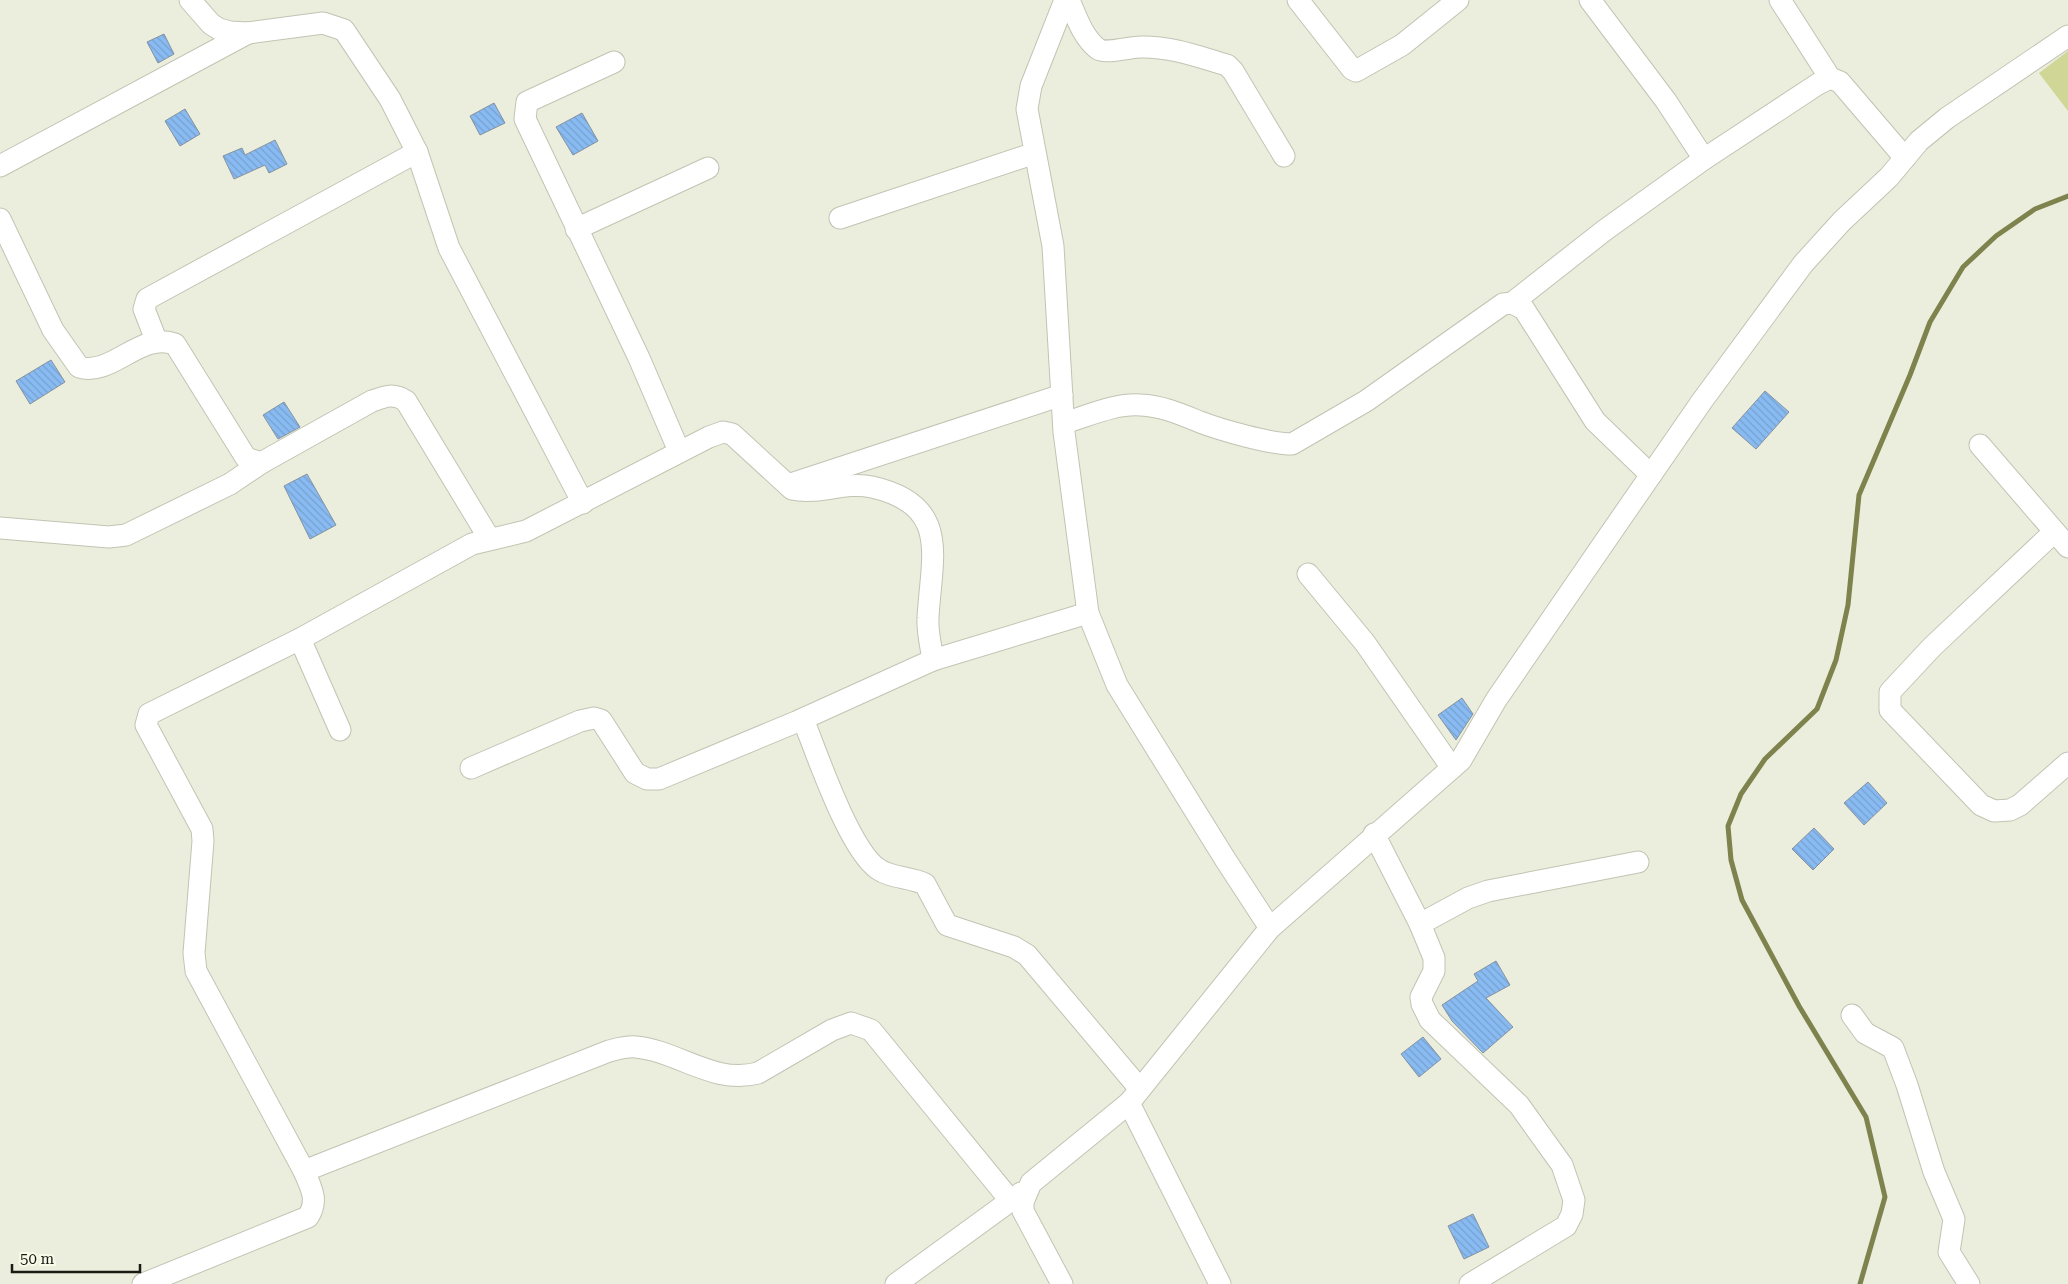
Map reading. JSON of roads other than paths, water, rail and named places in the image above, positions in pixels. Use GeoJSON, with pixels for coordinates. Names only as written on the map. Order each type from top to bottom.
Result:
{"type":"FeatureCollection","features":[{"type":"Feature","properties":{"kind":"street"},"geometry":{"type":"LineString","coordinates":[[190,0],[211,24],[219,30],[248,33],[323,23],[344,30],[390,99],[417,152],[449,248],[583,503]]}},
{"type":"Feature","properties":{"kind":"street"},"geometry":{"type":"LineString","coordinates":[[1065,0],[1028,96],[1027,109],[1053,246],[1064,423],[1088,613],[1117,685],[1270,928]]}},
{"type":"Feature","properties":{"kind":"street"},"geometry":{"type":"LineString","coordinates":[[1069,0],[1087,37],[1102,51],[1152,47],[1173,50],[1227,66],[1233,71],[1284,156]]}},
{"type":"Feature","properties":{"kind":"street"},"geometry":{"type":"LineString","coordinates":[[1298,0],[1352,69],[1356,71],[1402,45],[1458,0]]}},
{"type":"Feature","properties":{"kind":"street"},"geometry":{"type":"LineString","coordinates":[[1590,0],[1666,101],[1704,159]]}},
{"type":"Feature","properties":{"kind":"street"},"geometry":{"type":"LineString","coordinates":[[1780,0],[1830,78],[1840,82],[1905,158]]}},
{"type":"Feature","properties":{"kind":"street"},"geometry":{"type":"LineString","coordinates":[[0,166],[248,33]]}},
{"type":"Feature","properties":{"kind":"street"},"geometry":{"type":"LineString","coordinates":[[896,1284],[1019,1194],[1135,1096],[1270,928],[1374,834],[1452,768],[1468,749],[1496,700],[1651,475],[1713,386],[1803,264],[1919,141],[1947,118],[2068,36]]}},
{"type":"Feature","properties":{"kind":"street"},"geometry":{"type":"LineString","coordinates":[[614,62],[527,102],[525,109],[530,130],[639,358],[679,451]]}},
{"type":"Feature","properties":{"kind":"street"},"geometry":{"type":"LineString","coordinates":[[1064,423],[1119,406],[1141,405],[1175,411],[1201,423],[1254,437],[1282,444],[1292,444],[1366,401],[1495,309],[1503,304],[1512,303],[1605,230],[1704,159],[1830,78]]}},
{"type":"Feature","properties":{"kind":"street"},"geometry":{"type":"LineString","coordinates":[[156,340],[144,310],[147,299],[417,152]]}},
{"type":"Feature","properties":{"kind":"street"},"geometry":{"type":"LineString","coordinates":[[840,218],[1036,153]]}},
{"type":"Feature","properties":{"kind":"street"},"geometry":{"type":"LineString","coordinates":[[576,229],[708,168]]}},
{"type":"Feature","properties":{"kind":"street"},"geometry":{"type":"LineString","coordinates":[[0,219],[53,330],[78,367],[94,369],[156,340],[167,341],[178,347],[246,458],[261,463]]}},
{"type":"Feature","properties":{"kind":"street"},"geometry":{"type":"LineString","coordinates":[[1512,303],[1524,309],[1595,421],[1651,475]]}},
{"type":"Feature","properties":{"kind":"street"},"geometry":{"type":"LineString","coordinates":[[0,528],[110,538],[126,535],[230,484],[261,463],[372,401],[389,395],[398,396],[406,402],[489,538]]}},
{"type":"Feature","properties":{"kind":"street"},"geometry":{"type":"LineString","coordinates":[[787,485],[1062,395]]}},
{"type":"Feature","properties":{"kind":"street"},"geometry":{"type":"LineString","coordinates":[[143,1284],[308,1217],[314,1208],[315,1199],[304,1171],[196,971],[194,953],[204,841],[202,829],[146,725],[149,714],[300,639],[472,544],[489,538],[526,531],[583,503],[679,451],[723,432],[732,434],[787,485],[802,491],[853,486],[871,487],[894,494],[913,507],[926,522],[932,535],[934,564],[927,621],[933,660]]}},
{"type":"Feature","properties":{"kind":"street"},"geometry":{"type":"LineString","coordinates":[[1980,446],[2061,539],[1932,647],[1890,692],[1888,700],[1890,710],[1981,805],[1994,811],[2010,810],[2020,805],[2068,764]]}},
{"type":"Feature","properties":{"kind":"street"},"geometry":{"type":"LineString","coordinates":[[1308,574],[1365,643],[1452,768]]}},
{"type":"Feature","properties":{"kind":"street"},"geometry":{"type":"LineString","coordinates":[[471,768],[580,721],[594,718],[600,720],[635,773],[647,779],[659,779],[802,719],[933,660],[1088,613]]}},
{"type":"Feature","properties":{"kind":"street"},"geometry":{"type":"LineString","coordinates":[[300,639],[340,730]]}},
{"type":"Feature","properties":{"kind":"street"},"geometry":{"type":"LineString","coordinates":[[802,719],[847,826],[864,857],[878,869],[888,874],[925,884],[947,925],[1014,946],[1027,955],[1135,1096],[1220,1284]]}},
{"type":"Feature","properties":{"kind":"street"},"geometry":{"type":"LineString","coordinates":[[1374,834],[1420,924],[1434,958],[1434,971],[1421,997],[1422,1004],[1430,1020],[1518,1106],[1562,1165],[1574,1200],[1572,1214],[1566,1226],[1470,1284]]}},
{"type":"Feature","properties":{"kind":"street"},"geometry":{"type":"LineString","coordinates":[[1420,924],[1468,898],[1488,891],[1638,862]]}},
{"type":"Feature","properties":{"kind":"street"},"geometry":{"type":"LineString","coordinates":[[1852,1015],[1865,1033],[1893,1048],[1908,1085],[1934,1172],[1954,1219],[1949,1252],[1969,1284]]}},
{"type":"Feature","properties":{"kind":"street"},"geometry":{"type":"LineString","coordinates":[[304,1171],[609,1051],[634,1046],[652,1050],[716,1074],[746,1076],[758,1073],[832,1030],[851,1023],[871,1030],[1019,1194],[1023,1211],[1062,1284]]}},
{"type":"Feature","properties":{"kind":"waterway"},"geometry":{"type":"LineString","coordinates":[[1860,1284],[1885,1197],[1866,1117],[1799,1006],[1742,900],[1731,860],[1728,826],[1741,794],[1765,759],[1817,709],[1836,660],[1848,605],[1859,495],[1910,375],[1930,322],[1963,267],[1996,236],[2035,209],[2068,196]]}}]}
